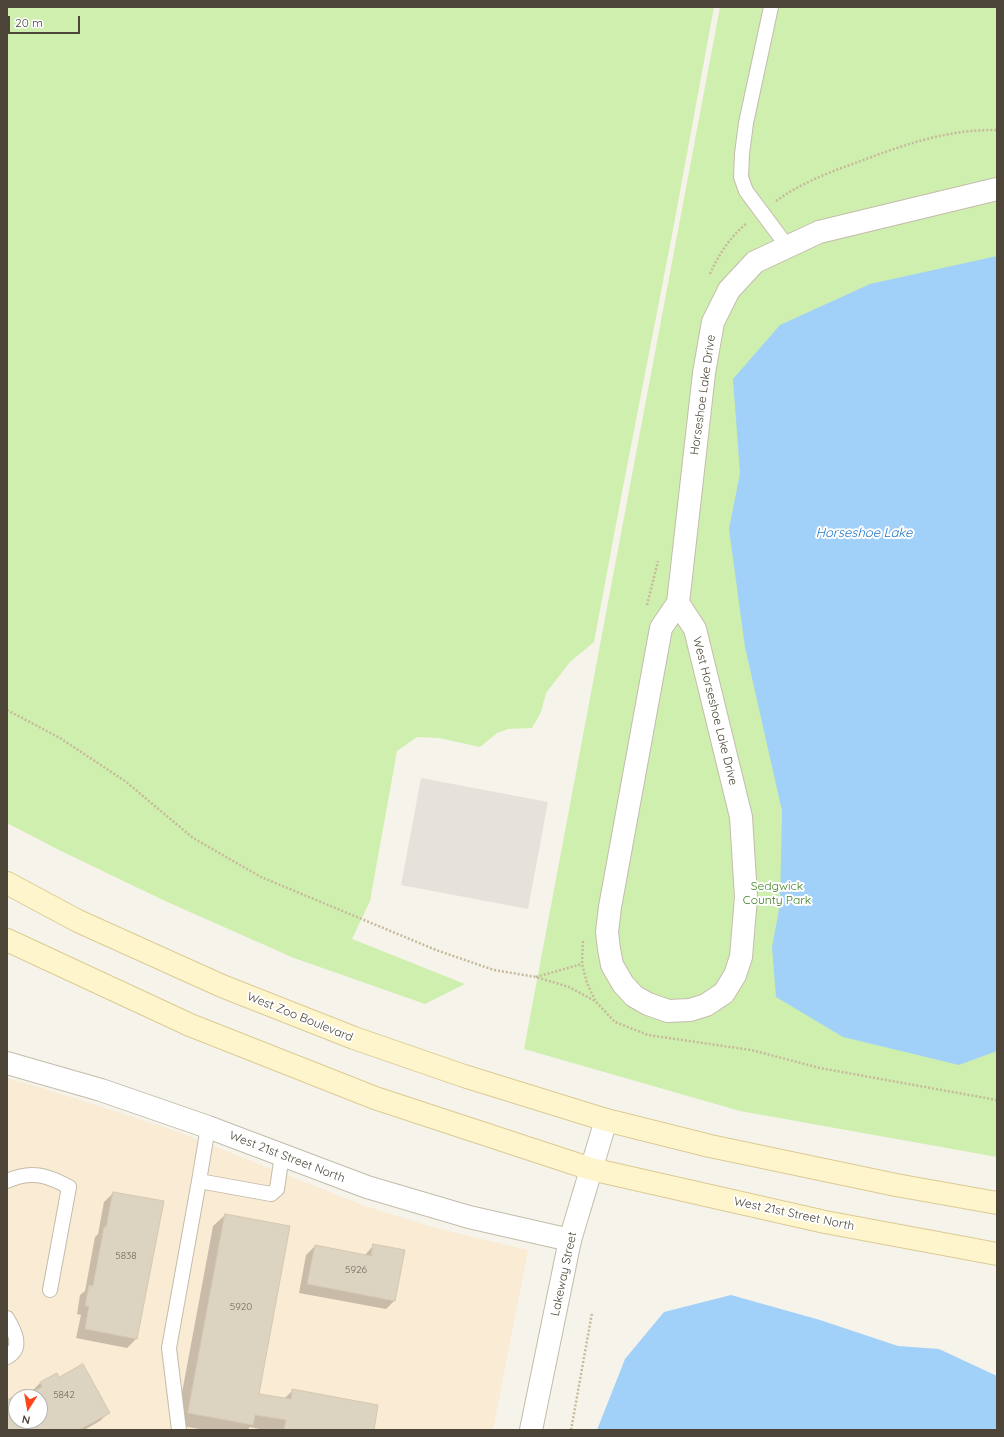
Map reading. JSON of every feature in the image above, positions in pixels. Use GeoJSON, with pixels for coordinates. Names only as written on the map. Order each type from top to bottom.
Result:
{"type":"FeatureCollection","features":[{"type":"Feature","properties":{"kind":"main road","name":"West Zoo Boulevard"},"geometry":{"type":"LineString","coordinates":[[7,883],[78,920],[222,986],[354,1038],[464,1076],[606,1120]]}},
{"type":"Feature","properties":{"kind":"main road"},"geometry":{"type":"LineString","coordinates":[[7,940],[190,1025],[360,1092],[591,1169]]}},
{"type":"Feature","properties":{"kind":"main road"},"geometry":{"type":"LineString","coordinates":[[606,1120],[710,1146],[896,1185],[997,1203]]}},
{"type":"Feature","properties":{"kind":"main road","name":"West 21st Street North"},"geometry":{"type":"LineString","coordinates":[[591,1169],[825,1222],[997,1254]]}},
{"type":"Feature","properties":{"kind":"street","name":"Horseshoe Lake Drive"},"geometry":{"type":"LineString","coordinates":[[678,603],[704,374],[714,322],[729,290],[755,262],[819,232],[997,190]]}},
{"type":"Feature","properties":{"kind":"street","name":"West Horseshoe Lake Drive"},"geometry":{"type":"LineString","coordinates":[[678,603],[695,629],[741,817],[746,897],[741,957],[735,975],[724,993],[706,1005],[690,1010],[668,1010],[648,1004],[634,996],[622,984],[612,965],[607,932],[610,907],[661,628],[678,603]]}},
{"type":"Feature","properties":{"kind":"street","name":"West 21st Street North"},"geometry":{"type":"LineString","coordinates":[[7,1063],[101,1090],[208,1127],[367,1187],[462,1215],[570,1240]]}},
{"type":"Feature","properties":{"kind":"street","name":"Lakeway Street"},"geometry":{"type":"LineString","coordinates":[[531,1430],[570,1240],[606,1120]]}},
{"type":"Feature","properties":{"kind":"lane"},"geometry":{"type":"LineString","coordinates":[[771,7],[746,123],[741,177],[746,191],[787,246]]}},
{"type":"Feature","properties":{"kind":"lane"},"geometry":{"type":"LineString","coordinates":[[179,1430],[169,1348],[208,1127]]}},
{"type":"Feature","properties":{"kind":"lane"},"geometry":{"type":"LineString","coordinates":[[199,1181],[271,1194],[277,1189],[282,1156]]}},
{"type":"Feature","properties":{"kind":"lane"},"geometry":{"type":"LineString","coordinates":[[7,1181],[18,1176],[33,1174],[56,1180],[69,1187],[50,1290]]}},
{"type":"Feature","properties":{"kind":"lane"},"geometry":{"type":"LineString","coordinates":[[7,1318],[15,1333],[16,1344],[11,1355],[7,1357]]}},
{"type":"Feature","properties":{"kind":"path"},"geometry":{"type":"LineString","coordinates":[[708,278],[718,256],[737,231],[761,211],[790,191],[842,168],[892,150],[938,136],[978,130],[997,130]]}},
{"type":"Feature","properties":{"kind":"path"},"geometry":{"type":"LineString","coordinates":[[647,605],[660,553]]}},
{"type":"Feature","properties":{"kind":"path"},"geometry":{"type":"LineString","coordinates":[[7,710],[60,738],[125,781],[193,838],[261,877],[436,950],[494,970],[536,977],[570,987],[596,1002],[615,1022],[648,1035],[751,1050],[820,1068],[997,1100]]}},
{"type":"Feature","properties":{"kind":"path"},"geometry":{"type":"LineString","coordinates":[[583,941],[582,964],[587,982],[596,1002]]}},
{"type":"Feature","properties":{"kind":"path"},"geometry":{"type":"LineString","coordinates":[[536,977],[582,964]]}},
{"type":"Feature","properties":{"kind":"path"},"geometry":{"type":"LineString","coordinates":[[571,1430],[592,1313]]}},
{"type":"Feature","properties":{"kind":"shaded area"},"geometry":{"type":"Polygon","coordinates":[[[421,778],[548,802],[528,909],[401,885],[421,778]]]}},
{"type":"Feature","properties":{"kind":"shaded area"},"geometry":{"type":"Polygon","coordinates":[[[7,1078],[173,1130],[365,1206],[436,1228],[528,1250],[493,1430],[7,1430],[7,1078]]]}},
{"type":"Feature","properties":{"kind":"green space"},"geometry":{"type":"Polygon","coordinates":[[[7,7],[714,7],[594,642],[570,662],[546,693],[541,712],[532,728],[508,729],[497,733],[480,747],[439,738],[417,737],[397,751],[370,901],[352,939],[465,984],[425,1004],[294,958],[165,901],[7,823],[7,7]]]}},
{"type":"Feature","properties":{"kind":"green space","name":"Sedgwick County Park"},"geometry":{"type":"Polygon","coordinates":[[[720,7],[997,7],[997,1157],[740,1111],[524,1049],[720,7]]]}},
{"type":"Feature","properties":{"kind":"water","name":"Horseshoe Lake"},"geometry":{"type":"Polygon","coordinates":[[[997,256],[997,1051],[959,1065],[843,1037],[776,997],[772,947],[780,904],[782,811],[745,647],[729,529],[740,473],[733,379],[780,325],[870,284],[997,256]]]}},
{"type":"Feature","properties":{"kind":"water"},"geometry":{"type":"Polygon","coordinates":[[[731,1295],[820,1320],[898,1346],[939,1349],[997,1376],[997,1430],[597,1430],[625,1359],[664,1312],[731,1295]]]}},
{"type":"Feature","properties":{"kind":"building"},"geometry":{"type":"Polygon","coordinates":[[[113,1192],[164,1201],[137,1339],[85,1329],[89,1306],[85,1306],[89,1285],[93,1286],[104,1227],[106,1227],[113,1192]]]}},
{"type":"Feature","properties":{"kind":"building"},"geometry":{"type":"Polygon","coordinates":[[[225,1214],[290,1226],[259,1394],[291,1399],[292,1389],[378,1405],[374,1430],[284,1430],[286,1420],[255,1415],[253,1425],[188,1413],[225,1214]]]}},
{"type":"Feature","properties":{"kind":"building"},"geometry":{"type":"Polygon","coordinates":[[[373,1244],[405,1250],[395,1301],[307,1284],[315,1245],[371,1256],[373,1244]]]}},
{"type":"Feature","properties":{"kind":"building"},"geometry":{"type":"Polygon","coordinates":[[[83,1364],[110,1413],[79,1430],[7,1430],[8,1399],[8,1429],[48,1429],[48,1389],[38,1389],[42,1387],[40,1382],[57,1373],[59,1377],[83,1364]]]}}]}
